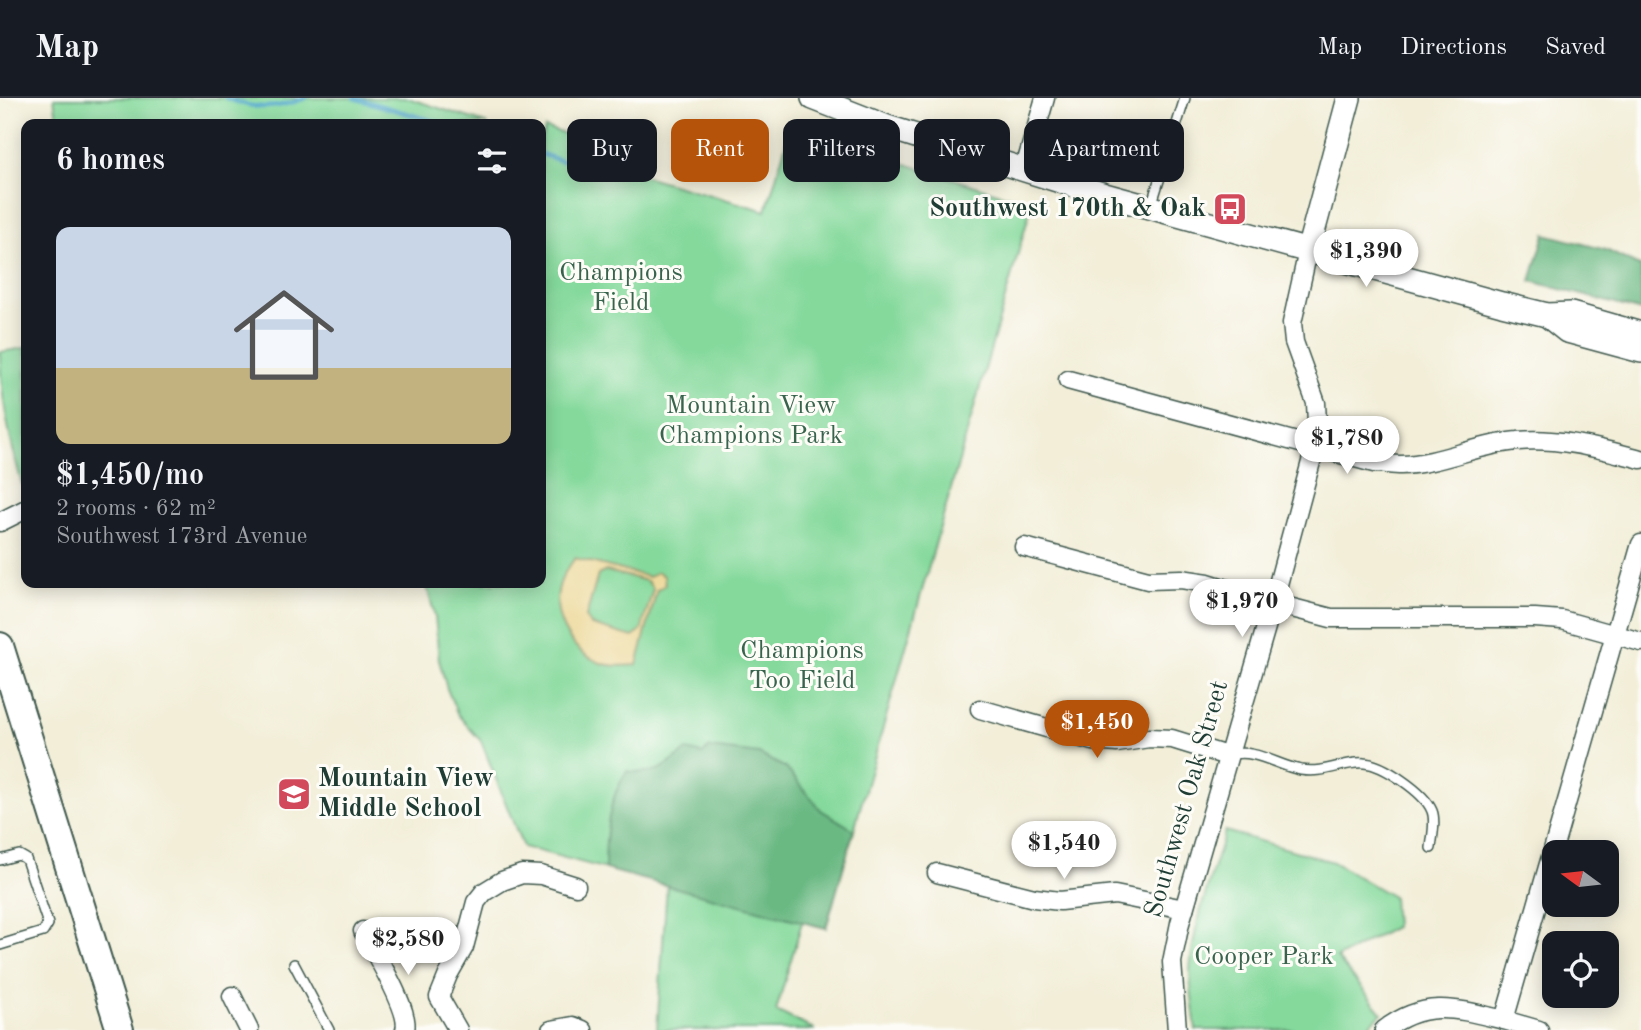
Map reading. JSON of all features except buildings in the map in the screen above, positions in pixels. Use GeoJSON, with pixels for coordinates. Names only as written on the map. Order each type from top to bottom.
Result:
{"type":"FeatureCollection","features":[{"type":"Feature","properties":{"kind":"main road"},"geometry":{"type":"LineString","coordinates":[[813,98],[887,127],[1024,171]]}},
{"type":"Feature","properties":{"kind":"main road","name":"Southwest Oak Street"},"geometry":{"type":"LineString","coordinates":[[1308,251],[1349,98]]}},
{"type":"Feature","properties":{"kind":"main road"},"geometry":{"type":"LineString","coordinates":[[1061,182],[1151,209],[1547,315],[1571,314],[1641,334]]}},
{"type":"Feature","properties":{"kind":"main road"},"geometry":{"type":"LineString","coordinates":[[1547,315],[1567,331],[1641,351]]}},
{"type":"Feature","properties":{"kind":"main road"},"geometry":{"type":"LineString","coordinates":[[0,646],[121,1030]]}},
{"type":"Feature","properties":{"kind":"street"},"geometry":{"type":"LineString","coordinates":[[1039,119],[1045,98]]}},
{"type":"Feature","properties":{"kind":"street","name":"Southwest Oak Street"},"geometry":{"type":"LineString","coordinates":[[1177,1030],[1172,962],[1184,909],[1273,603],[1315,447],[1316,403],[1294,342],[1292,323],[1308,251]]}},
{"type":"Feature","properties":{"kind":"street"},"geometry":{"type":"LineString","coordinates":[[1068,380],[1374,463],[1401,465],[1518,441],[1592,447],[1641,459]]}},
{"type":"Feature","properties":{"kind":"street"},"geometry":{"type":"LineString","coordinates":[[0,522],[21,512]]}},
{"type":"Feature","properties":{"kind":"street"},"geometry":{"type":"LineString","coordinates":[[1504,1020],[1641,544]]}},
{"type":"Feature","properties":{"kind":"street"},"geometry":{"type":"LineString","coordinates":[[1024,547],[1148,580],[1181,579],[1208,583],[1331,618],[1562,620],[1641,642]]}},
{"type":"Feature","properties":{"kind":"street"},"geometry":{"type":"LineString","coordinates":[[980,709],[1092,741],[1117,743],[1149,738],[1172,739],[1227,756]]}},
{"type":"Feature","properties":{"kind":"street"},"geometry":{"type":"LineString","coordinates":[[937,873],[1034,898],[1060,901],[1115,895],[1184,909]]}},
{"type":"Feature","properties":{"kind":"street"},"geometry":{"type":"LineString","coordinates":[[458,1030],[439,997],[447,975],[464,947],[479,897],[502,881],[522,874],[541,875],[576,886]]}},
{"type":"Feature","properties":{"kind":"street"},"geometry":{"type":"LineString","coordinates":[[362,931],[403,1009],[408,1023],[405,1030]]}},
{"type":"Feature","properties":{"kind":"street"},"geometry":{"type":"LineString","coordinates":[[232,996],[249,1030]]}},
{"type":"Feature","properties":{"kind":"street"},"geometry":{"type":"LineString","coordinates":[[1384,1030],[1413,1013],[1434,1008],[1459,1010],[1539,1030]]}},
{"type":"Feature","properties":{"kind":"street"},"geometry":{"type":"LineString","coordinates":[[551,1030],[573,1026],[583,1030]]}},
{"type":"Feature","properties":{"kind":"lane"},"geometry":{"type":"LineString","coordinates":[[1151,209],[1185,98]]}},
{"type":"Feature","properties":{"kind":"lane"},"geometry":{"type":"LineString","coordinates":[[1227,756],[1243,751],[1301,770],[1327,770],[1363,762],[1383,767],[1427,803],[1434,814],[1431,848]]}},
{"type":"Feature","properties":{"kind":"lane"},"geometry":{"type":"LineString","coordinates":[[0,860],[19,855],[26,859],[48,923],[43,932],[0,944]]}},
{"type":"Feature","properties":{"kind":"lane"},"geometry":{"type":"LineString","coordinates":[[295,964],[329,1030]]}},
{"type":"Feature","properties":{"kind":"green space"},"geometry":{"type":"Polygon","coordinates":[[[54,98],[408,98],[473,119],[57,119],[54,98]]]}},
{"type":"Feature","properties":{"kind":"green space","name":"Mountain View Champions Park"},"geometry":{"type":"Polygon","coordinates":[[[546,128],[567,134],[567,182],[657,182],[657,180],[766,211],[783,153],[783,182],[900,182],[900,162],[914,167],[914,182],[963,182],[1032,204],[826,928],[802,922],[776,1011],[815,1030],[657,1030],[667,885],[523,847],[481,741],[458,715],[439,660],[435,616],[427,588],[546,588],[546,128]]]}},
{"type":"Feature","properties":{"kind":"green space"},"geometry":{"type":"Polygon","coordinates":[[[1545,234],[1606,250],[1641,267],[1641,311],[1531,281],[1545,234]]]}},
{"type":"Feature","properties":{"kind":"green space"},"geometry":{"type":"Polygon","coordinates":[[[21,349],[21,480],[8,426],[0,352],[21,349]]]}},
{"type":"Feature","properties":{"kind":"green space"},"geometry":{"type":"Polygon","coordinates":[[[710,748],[759,754],[786,768],[821,810],[854,830],[826,928],[605,869],[607,831],[612,805],[627,771],[652,771],[666,766],[687,750],[702,754],[710,748]]]}},
{"type":"Feature","properties":{"kind":"green space","name":"Cooper Park"},"geometry":{"type":"Polygon","coordinates":[[[1225,831],[1333,862],[1393,897],[1395,927],[1337,958],[1382,1013],[1364,1030],[1196,1030],[1190,978],[1192,952],[1199,917],[1225,831]]]}},
{"type":"Feature","properties":{"kind":"sand"},"geometry":{"type":"Polygon","coordinates":[[[575,558],[649,577],[657,572],[664,576],[665,585],[657,590],[637,665],[612,666],[591,658],[580,651],[564,629],[557,603],[558,589],[575,558]],[[606,571],[598,575],[586,617],[591,625],[633,637],[641,631],[653,589],[647,581],[606,571]]]}},
{"type":"Feature","properties":{"kind":"waterway"},"geometry":{"type":"LineString","coordinates":[[226,98],[257,107],[285,104],[306,98]]}},
{"type":"Feature","properties":{"kind":"waterway"},"geometry":{"type":"LineString","coordinates":[[354,98],[427,119]]}},
{"type":"Feature","properties":{"kind":"waterway"},"geometry":{"type":"LineString","coordinates":[[546,156],[567,161]]}},
{"type":"Feature","properties":{"kind":"place","name":"Southwest 170th & Oak"},"geometry":{"type":"Point","coordinates":[1230,209]}},
{"type":"Feature","properties":{"kind":"place","name":"Mountain View Middle School"},"geometry":{"type":"Point","coordinates":[294,794]}},
{"type":"Feature","properties":{"kind":"park label","name":"Champions Field"},"geometry":{"type":"Point","coordinates":[621,288]}},
{"type":"Feature","properties":{"kind":"park label","name":"Champions Too Field"},"geometry":{"type":"Point","coordinates":[802,666]}}]}
